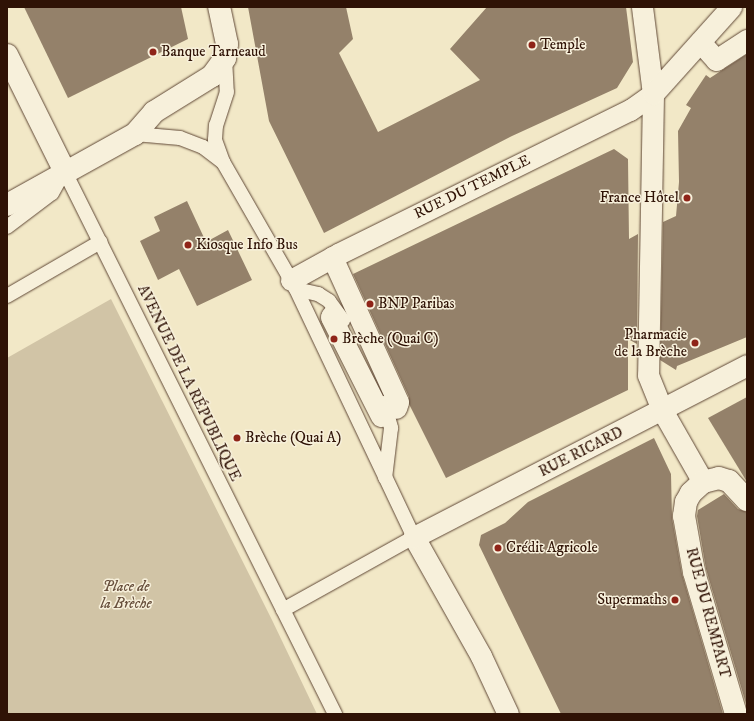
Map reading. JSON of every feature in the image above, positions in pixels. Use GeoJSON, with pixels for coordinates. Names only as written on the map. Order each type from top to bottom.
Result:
{"type":"FeatureCollection","features":[{"type":"Feature","properties":{"kind":"street"},"geometry":{"type":"LineString","coordinates":[[7,206],[64,172],[135,134],[154,112],[212,76],[225,58],[227,44],[219,7]]}},
{"type":"Feature","properties":{"kind":"street"},"geometry":{"type":"LineString","coordinates":[[642,7],[653,94],[648,376],[662,410],[703,482],[719,478],[729,481],[747,500]]}},
{"type":"Feature","properties":{"kind":"street","name":"RUE DU TEMPLE"},"geometry":{"type":"LineString","coordinates":[[294,285],[332,256],[615,118],[653,94],[731,7]]}},
{"type":"Feature","properties":{"kind":"street"},"geometry":{"type":"LineString","coordinates":[[700,42],[716,60],[747,40]]}},
{"type":"Feature","properties":{"kind":"street"},"geometry":{"type":"LineString","coordinates":[[7,55],[64,172]]}},
{"type":"Feature","properties":{"kind":"street"},"geometry":{"type":"LineString","coordinates":[[332,256],[398,402],[388,412],[334,324],[332,315]]}},
{"type":"Feature","properties":{"kind":"street","name":"RUE RICARD"},"geometry":{"type":"LineString","coordinates":[[414,537],[747,365]]}},
{"type":"Feature","properties":{"kind":"street","name":"RUE DU REMPART"},"geometry":{"type":"LineString","coordinates":[[703,482],[691,493],[686,502],[684,516],[694,572],[736,714]]}},
{"type":"Feature","properties":{"kind":"street"},"geometry":{"type":"LineString","coordinates":[[414,537],[481,656],[508,714]]}},
{"type":"Feature","properties":{"kind":"lane"},"geometry":{"type":"LineString","coordinates":[[225,58],[227,92],[216,125],[215,140],[223,162],[294,285],[414,537],[283,610]]}},
{"type":"Feature","properties":{"kind":"lane"},"geometry":{"type":"LineString","coordinates":[[135,134],[180,138],[203,147],[223,162]]}},
{"type":"Feature","properties":{"kind":"lane"},"geometry":{"type":"LineString","coordinates":[[7,227],[52,193],[64,172]]}},
{"type":"Feature","properties":{"kind":"lane","name":"AVENUE DE LA RÉPUBLIQUE"},"geometry":{"type":"LineString","coordinates":[[64,172],[335,714]]}},
{"type":"Feature","properties":{"kind":"lane"},"geometry":{"type":"LineString","coordinates":[[7,296],[100,242]]}},
{"type":"Feature","properties":{"kind":"lane"},"geometry":{"type":"LineString","coordinates":[[294,285],[318,294],[339,312],[382,399],[388,412],[391,428],[385,478]]}},
{"type":"Feature","properties":{"kind":"green space","name":"Place de la Brèche"},"geometry":{"type":"Polygon","coordinates":[[[111,299],[272,620],[317,714],[7,714],[7,358],[111,299]]]}},
{"type":"Feature","properties":{"kind":"building"},"geometry":{"type":"Polygon","coordinates":[[[24,7],[181,7],[188,39],[68,98],[24,7]]]}},
{"type":"Feature","properties":{"kind":"building"},"geometry":{"type":"Polygon","coordinates":[[[248,7],[346,7],[353,39],[339,53],[378,132],[480,80],[450,49],[487,7],[626,7],[633,62],[617,88],[512,136],[324,233],[269,121],[248,7]]]}},
{"type":"Feature","properties":{"kind":"building"},"geometry":{"type":"Polygon","coordinates":[[[747,54],[747,337],[677,366],[676,370],[660,360],[663,222],[676,216],[679,182],[678,131],[691,108],[686,105],[706,75],[710,78],[747,54]]]}},
{"type":"Feature","properties":{"kind":"building"},"geometry":{"type":"Polygon","coordinates":[[[614,149],[628,159],[629,239],[638,234],[637,344],[628,339],[628,390],[446,478],[409,404],[409,397],[353,274],[614,149]]]}},
{"type":"Feature","properties":{"kind":"building"},"geometry":{"type":"Polygon","coordinates":[[[187,201],[206,242],[228,230],[252,280],[197,306],[179,269],[158,280],[140,241],[160,231],[154,217],[187,201]]]}},
{"type":"Feature","properties":{"kind":"building"},"geometry":{"type":"Polygon","coordinates":[[[747,397],[747,482],[708,418],[747,397]]]}},
{"type":"Feature","properties":{"kind":"building"},"geometry":{"type":"Polygon","coordinates":[[[654,438],[671,474],[672,518],[682,574],[723,714],[561,714],[479,545],[481,535],[505,523],[528,502],[654,438]]]}},
{"type":"Feature","properties":{"kind":"building"},"geometry":{"type":"Polygon","coordinates":[[[724,494],[738,509],[747,512],[747,707],[706,569],[697,516],[698,510],[724,494]]]}},
{"type":"Feature","properties":{"kind":"place","name":"Temple"},"geometry":{"type":"Point","coordinates":[532,45]}},
{"type":"Feature","properties":{"kind":"place","name":"Banque Tarneaud"},"geometry":{"type":"Point","coordinates":[153,52]}},
{"type":"Feature","properties":{"kind":"place","name":"France Hôtel"},"geometry":{"type":"Point","coordinates":[687,198]}},
{"type":"Feature","properties":{"kind":"place","name":"Kiosque Info Bus"},"geometry":{"type":"Point","coordinates":[188,245]}},
{"type":"Feature","properties":{"kind":"place","name":"BNP Paribas"},"geometry":{"type":"Point","coordinates":[370,304]}},
{"type":"Feature","properties":{"kind":"place","name":"Brèche (Quai C)"},"geometry":{"type":"Point","coordinates":[334,339]}},
{"type":"Feature","properties":{"kind":"place","name":"Pharmacie de la Brèche"},"geometry":{"type":"Point","coordinates":[695,343]}},
{"type":"Feature","properties":{"kind":"place","name":"Brèche (Quai A)"},"geometry":{"type":"Point","coordinates":[237,438]}},
{"type":"Feature","properties":{"kind":"place","name":"Crédit Agricole"},"geometry":{"type":"Point","coordinates":[498,548]}},
{"type":"Feature","properties":{"kind":"place","name":"Supermaths"},"geometry":{"type":"Point","coordinates":[675,600]}}]}
